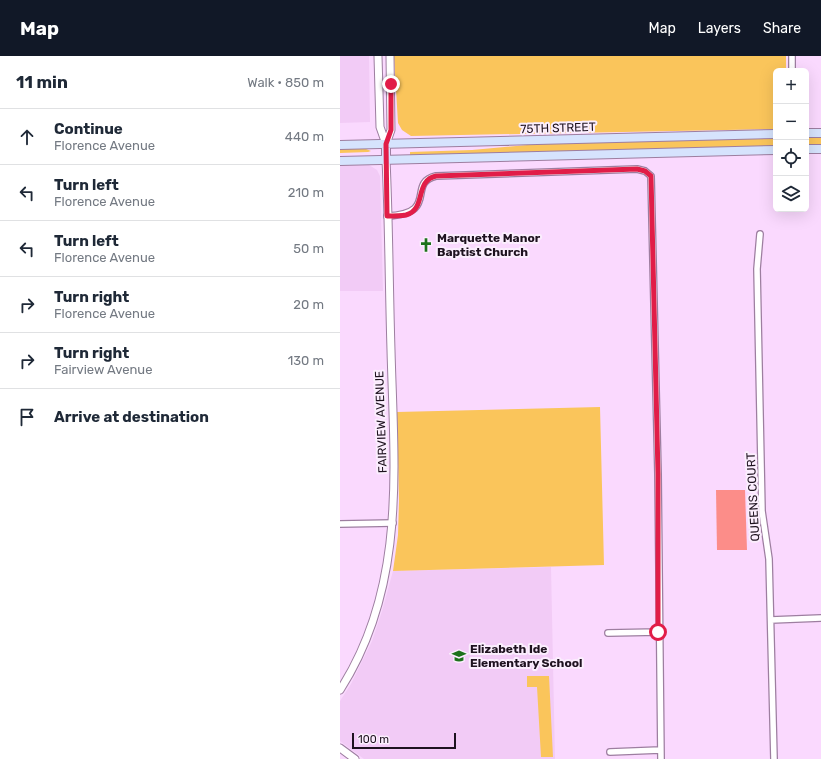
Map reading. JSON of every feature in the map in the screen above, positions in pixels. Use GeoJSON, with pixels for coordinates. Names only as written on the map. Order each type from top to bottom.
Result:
{"type":"FeatureCollection","features":[{"type":"Feature","properties":{"kind":"main road"},"geometry":{"type":"LineString","coordinates":[[809,133],[821,132]]}},
{"type":"Feature","properties":{"kind":"main road","name":"75TH STREET"},"geometry":{"type":"LineString","coordinates":[[340,145],[773,134]]}},
{"type":"Feature","properties":{"kind":"main road","name":"FAIRVIEW AVENUE"},"geometry":{"type":"LineString","coordinates":[[386,144],[386,160]]}},
{"type":"Feature","properties":{"kind":"main road"},"geometry":{"type":"LineString","coordinates":[[809,149],[821,149]]}},
{"type":"Feature","properties":{"kind":"main road"},"geometry":{"type":"LineString","coordinates":[[340,161],[773,150]]}},
{"type":"Feature","properties":{"kind":"street","name":"FAIRVIEW AVENUE"},"geometry":{"type":"LineString","coordinates":[[378,56],[380,127],[386,144]]}},
{"type":"Feature","properties":{"kind":"street","name":"FAIRVIEW AVENUE"},"geometry":{"type":"LineString","coordinates":[[386,144],[391,130],[390,56]]}},
{"type":"Feature","properties":{"kind":"street"},"geometry":{"type":"LineString","coordinates":[[792,56],[792,68]]}},
{"type":"Feature","properties":{"kind":"street","name":"FAIRVIEW AVENUE"},"geometry":{"type":"LineString","coordinates":[[340,690],[361,650],[376,611],[388,562],[393,523],[394,477],[386,160]]}},
{"type":"Feature","properties":{"kind":"street"},"geometry":{"type":"LineString","coordinates":[[387,216],[401,215],[411,212],[418,205],[424,183],[431,177],[436,176],[637,169],[645,171],[651,176],[658,474],[658,632],[661,759]]}},
{"type":"Feature","properties":{"kind":"street","name":"QUEENS COURT"},"geometry":{"type":"LineString","coordinates":[[760,234],[757,269],[762,511],[769,559],[774,759]]}},
{"type":"Feature","properties":{"kind":"street"},"geometry":{"type":"LineString","coordinates":[[340,524],[393,523]]}},
{"type":"Feature","properties":{"kind":"street"},"geometry":{"type":"LineString","coordinates":[[771,620],[821,618]]}},
{"type":"Feature","properties":{"kind":"street"},"geometry":{"type":"LineString","coordinates":[[608,633],[658,632]]}},
{"type":"Feature","properties":{"kind":"street"},"geometry":{"type":"LineString","coordinates":[[340,748],[355,759]]}},
{"type":"Feature","properties":{"kind":"street"},"geometry":{"type":"LineString","coordinates":[[610,752],[660,750]]}},
{"type":"Feature","properties":{"kind":"shaded area"},"geometry":{"type":"Polygon","coordinates":[[[340,56],[369,56],[370,122],[340,123],[340,56]]]}},
{"type":"Feature","properties":{"kind":"shaded area"},"geometry":{"type":"Polygon","coordinates":[[[394,56],[786,56],[786,68],[773,68],[773,129],[411,136],[402,130],[398,123],[394,56]]]}},
{"type":"Feature","properties":{"kind":"shaded area"},"geometry":{"type":"Polygon","coordinates":[[[809,137],[821,137],[821,144],[809,145],[809,137]]]}},
{"type":"Feature","properties":{"kind":"shaded area"},"geometry":{"type":"Polygon","coordinates":[[[773,138],[773,146],[410,155],[410,152],[472,150],[538,144],[773,138]]]}},
{"type":"Feature","properties":{"kind":"shaded area"},"geometry":{"type":"Polygon","coordinates":[[[340,149],[366,149],[371,151],[340,153],[340,149]]]}},
{"type":"Feature","properties":{"kind":"shaded area"},"geometry":{"type":"Polygon","coordinates":[[[340,165],[369,165],[377,170],[380,176],[383,291],[340,291],[340,165]]]}},
{"type":"Feature","properties":{"kind":"shaded area"},"geometry":{"type":"Polygon","coordinates":[[[600,407],[604,565],[393,571],[398,535],[399,501],[397,412],[600,407]]]}},
{"type":"Feature","properties":{"kind":"shaded area"},"geometry":{"type":"Polygon","coordinates":[[[716,490],[745,490],[747,550],[717,550],[716,490]]]}},
{"type":"Feature","properties":{"kind":"shaded area","name":"Elizabeth Ide Elementary School"},"geometry":{"type":"Polygon","coordinates":[[[551,567],[555,759],[364,759],[340,741],[340,701],[351,684],[372,641],[393,571],[551,567]]]}},
{"type":"Feature","properties":{"kind":"shaded area"},"geometry":{"type":"Polygon","coordinates":[[[527,676],[549,676],[553,757],[541,757],[537,687],[527,687],[527,676]]]}},
{"type":"Feature","properties":{"kind":"place","name":"Marquette Manor Baptist Church"},"geometry":{"type":"Point","coordinates":[426,245]}},
{"type":"Feature","properties":{"kind":"place","name":"Elizabeth Ide Elementary School"},"geometry":{"type":"Point","coordinates":[459,656]}},
{"type":"Feature","properties":{"kind":"route"},"geometry":{"type":"LineString","coordinates":[[391,84],[391,130],[386,144],[387,216],[406,214],[415,209],[418,205],[424,183],[427,179],[436,176],[637,169],[645,171],[651,176],[658,474],[658,632]]}}]}
